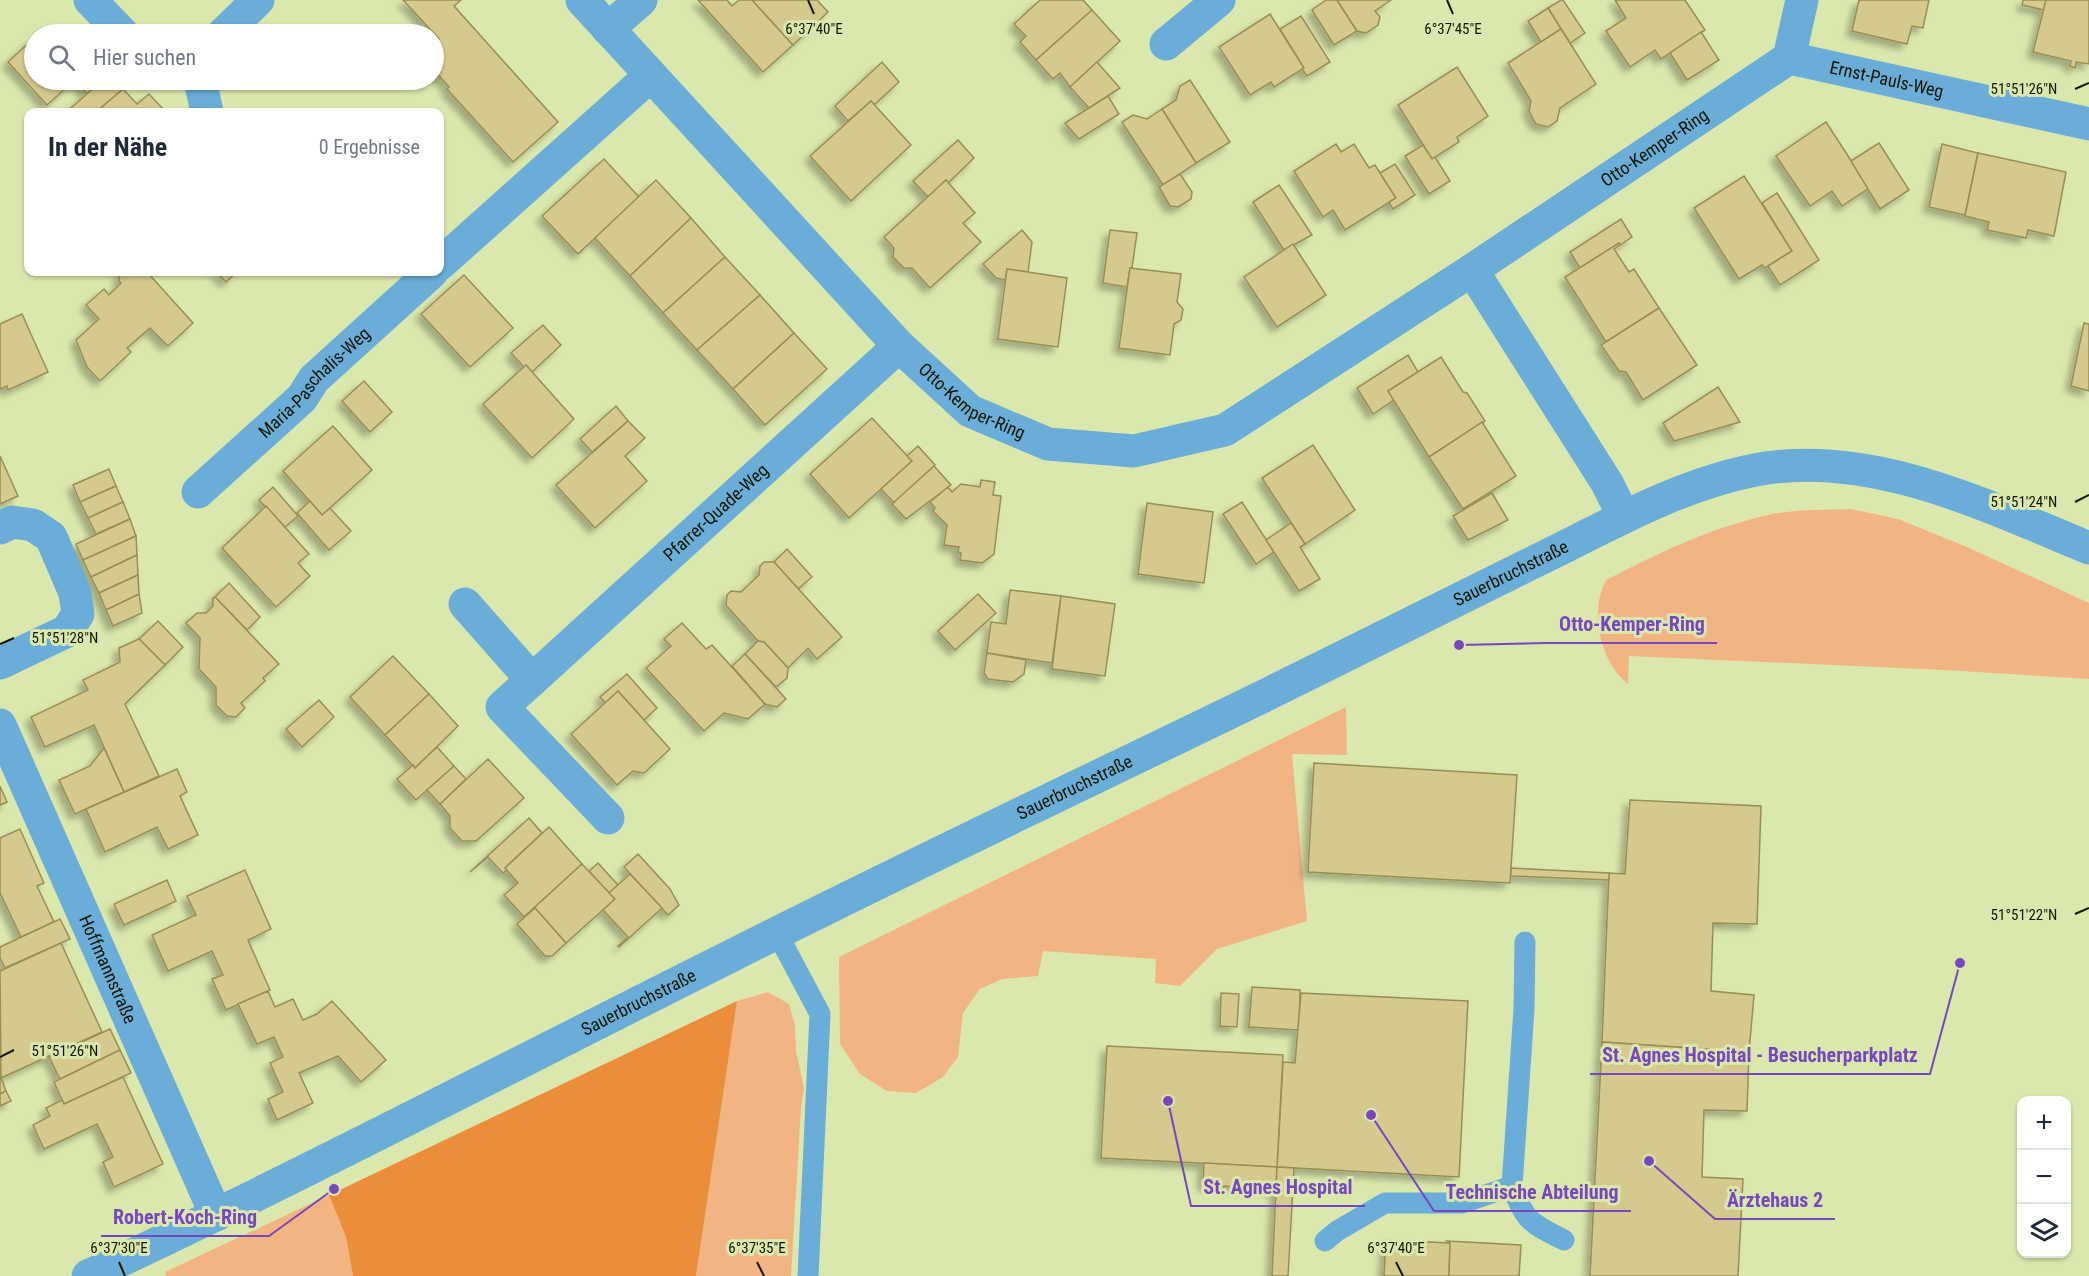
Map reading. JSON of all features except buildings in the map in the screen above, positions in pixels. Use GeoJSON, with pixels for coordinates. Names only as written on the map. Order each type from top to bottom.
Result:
{"type":"FeatureCollection","features":[{"type":"Feature","properties":{"kind":"street"},"geometry":{"type":"LineString","coordinates":[[90,0],[113,24]]}},
{"type":"Feature","properties":{"kind":"street"},"geometry":{"type":"LineString","coordinates":[[233,24],[258,0]]}},
{"type":"Feature","properties":{"kind":"street","name":"Otto-Kemper-Ring"},"geometry":{"type":"LineString","coordinates":[[582,0],[899,346],[970,411],[1048,444],[1134,452],[1225,430],[1472,270],[1790,58]]}},
{"type":"Feature","properties":{"kind":"street"},"geometry":{"type":"LineString","coordinates":[[608,29],[641,0]]}},
{"type":"Feature","properties":{"kind":"street"},"geometry":{"type":"LineString","coordinates":[[1166,44],[1219,0]]}},
{"type":"Feature","properties":{"kind":"street"},"geometry":{"type":"LineString","coordinates":[[1790,58],[1802,0]]}},
{"type":"Feature","properties":{"kind":"street","name":"Ernst-Pauls-Weg"},"geometry":{"type":"LineString","coordinates":[[1790,58],[2089,124]]}},
{"type":"Feature","properties":{"kind":"street"},"geometry":{"type":"LineString","coordinates":[[444,260],[650,76]]}},
{"type":"Feature","properties":{"kind":"street"},"geometry":{"type":"LineString","coordinates":[[202,90],[206,108]]}},
{"type":"Feature","properties":{"kind":"street"},"geometry":{"type":"LineString","coordinates":[[1472,270],[1607,483],[1624,517]]}},
{"type":"Feature","properties":{"kind":"street","name":"Maria-Paschalis-Weg"},"geometry":{"type":"LineString","coordinates":[[198,492],[302,398],[314,379],[428,276]]}},
{"type":"Feature","properties":{"kind":"street","name":"Pfarrer-Quade-Weg"},"geometry":{"type":"LineString","coordinates":[[608,818],[502,707],[899,346]]}},
{"type":"Feature","properties":{"kind":"street","name":"Sauerbruchstraße"},"geometry":{"type":"LineString","coordinates":[[88,1276],[216,1215],[777,933],[1624,517],[1694,488],[1752,470],[1817,464],[1883,472],[1965,497],[2089,548]]}},
{"type":"Feature","properties":{"kind":"street"},"geometry":{"type":"LineString","coordinates":[[0,528],[12,522],[33,525],[51,537],[75,593],[78,614],[67,631],[0,663]]}},
{"type":"Feature","properties":{"kind":"street"},"geometry":{"type":"LineString","coordinates":[[465,604],[532,680]]}},
{"type":"Feature","properties":{"kind":"street","name":"Hoffmannstraße"},"geometry":{"type":"LineString","coordinates":[[0,725],[216,1215]]}},
{"type":"Feature","properties":{"kind":"lane"},"geometry":{"type":"LineString","coordinates":[[777,933],[820,1014],[808,1276]]}},
{"type":"Feature","properties":{"kind":"lane"},"geometry":{"type":"LineString","coordinates":[[1525,942],[1524,1009],[1512,1186],[1517,1201],[1530,1223],[1564,1240]]}},
{"type":"Feature","properties":{"kind":"lane"},"geometry":{"type":"LineString","coordinates":[[1325,1241],[1336,1231],[1385,1203],[1462,1203],[1512,1186]]}},
{"type":"Feature","properties":{"kind":"shaded area"},"geometry":{"type":"Polygon","coordinates":[[[1851,509],[1898,519],[1967,547],[2089,603],[2089,679],[1629,656],[1628,684],[1618,675],[1604,650],[1598,621],[1598,607],[1606,580],[1683,543],[1743,521],[1785,512],[1851,509]]]}},
{"type":"Feature","properties":{"kind":"shaded area"},"geometry":{"type":"Polygon","coordinates":[[[1346,707],[1347,755],[1292,754],[1307,921],[1217,949],[1180,986],[1155,983],[1156,959],[1043,951],[1038,976],[1002,979],[980,989],[963,1013],[958,1057],[943,1077],[916,1093],[887,1091],[860,1074],[840,1044],[839,957],[1346,707]]]}},
{"type":"Feature","properties":{"kind":"shaded area"},"geometry":{"type":"Polygon","coordinates":[[[768,992],[789,1004],[795,1025],[796,1051],[804,1088],[791,1276],[696,1276],[737,1001],[768,992]]]}},
{"type":"Feature","properties":{"kind":"shaded area"},"geometry":{"type":"Polygon","coordinates":[[[737,1001],[696,1276],[353,1276],[346,1237],[329,1195],[737,1001]]]}},
{"type":"Feature","properties":{"kind":"shaded area"},"geometry":{"type":"Polygon","coordinates":[[[329,1195],[346,1237],[353,1276],[166,1276],[165,1272],[329,1195]]]}},
{"type":"Feature","properties":{"kind":"place","name":"Otto-Kemper-Ring"},"geometry":{"type":"Point","coordinates":[1459,645]}},
{"type":"Feature","properties":{"kind":"place","name":"St. Agnes Hospital - Besucherparkplatz"},"geometry":{"type":"Point","coordinates":[1960,963]}},
{"type":"Feature","properties":{"kind":"place","name":"St. Agnes Hospital"},"geometry":{"type":"Point","coordinates":[1168,1101]}},
{"type":"Feature","properties":{"kind":"place","name":"Technische Abteilung"},"geometry":{"type":"Point","coordinates":[1371,1115]}},
{"type":"Feature","properties":{"kind":"place","name":"Ärztehaus 2"},"geometry":{"type":"Point","coordinates":[1649,1161]}},
{"type":"Feature","properties":{"kind":"place","name":"Robert-Koch-Ring"},"geometry":{"type":"Point","coordinates":[334,1189]}}]}
